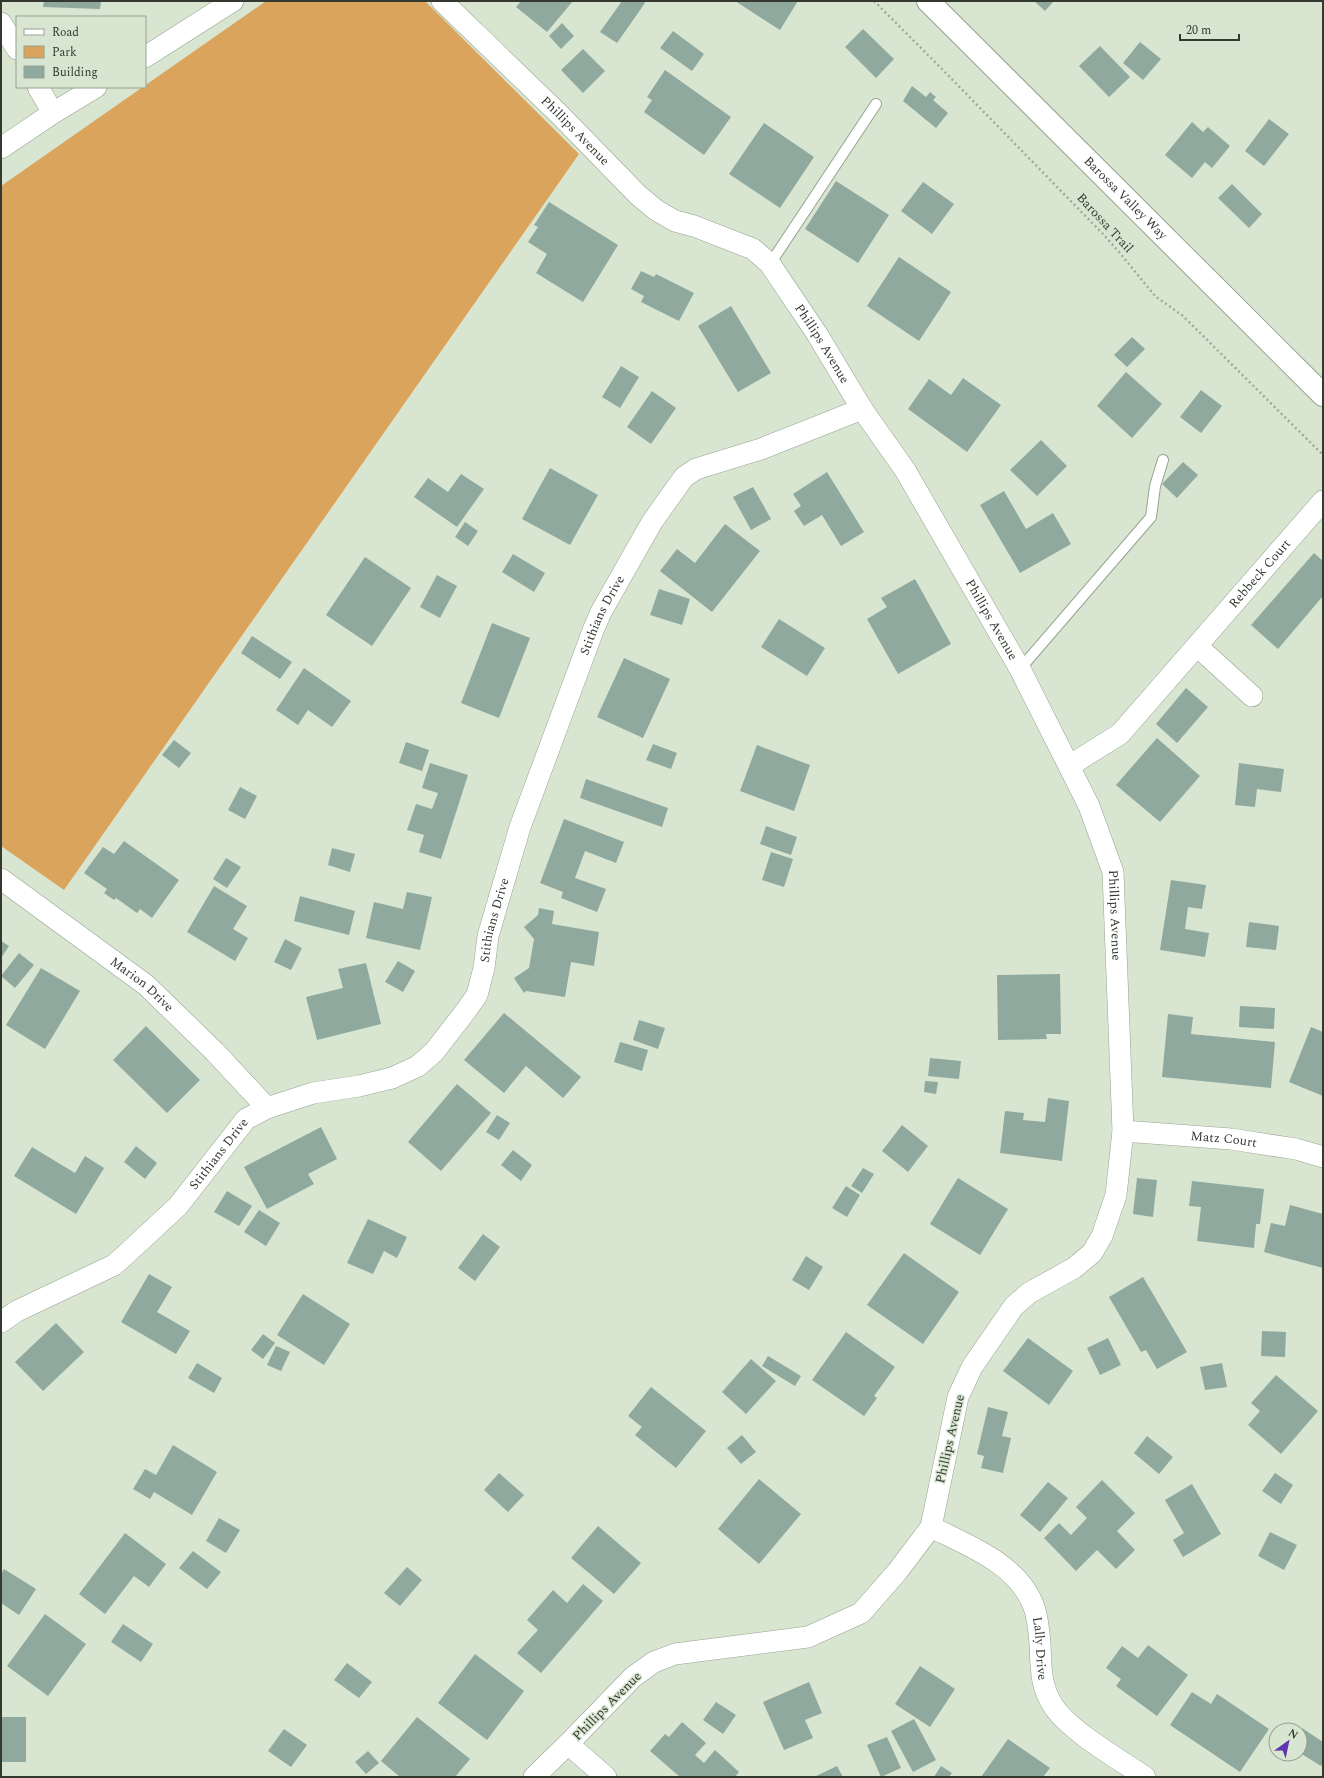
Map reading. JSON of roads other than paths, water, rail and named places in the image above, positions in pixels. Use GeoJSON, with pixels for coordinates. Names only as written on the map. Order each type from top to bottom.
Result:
{"type":"FeatureCollection","features":[{"type":"Feature","properties":{"kind":"main road","name":"Barossa Valley Way"},"geometry":{"type":"LineString","coordinates":[[928,1],[1323,395]]}},
{"type":"Feature","properties":{"kind":"street"},"geometry":{"type":"LineString","coordinates":[[146,56],[233,1]]}},
{"type":"Feature","properties":{"kind":"street","name":"Phillips Avenue"},"geometry":{"type":"LineString","coordinates":[[442,1],[560,115],[638,195],[656,210],[675,221],[694,226],[753,249],[770,264],[817,334],[862,409],[905,470],[1020,669],[1089,806],[1113,872],[1123,1131],[1116,1195],[1102,1236],[1092,1253],[1074,1268],[1029,1293],[1014,1306],[972,1367],[958,1397],[931,1528],[897,1572],[861,1613],[808,1637],[675,1654],[654,1662],[633,1677],[534,1777]]}},
{"type":"Feature","properties":{"kind":"street"},"geometry":{"type":"LineString","coordinates":[[1,23],[16,47]]}},
{"type":"Feature","properties":{"kind":"street"},"geometry":{"type":"LineString","coordinates":[[39,88],[53,113]]}},
{"type":"Feature","properties":{"kind":"street"},"geometry":{"type":"LineString","coordinates":[[1,148],[53,113],[94,88]]}},
{"type":"Feature","properties":{"kind":"street","name":"Stithians Drive"},"geometry":{"type":"LineString","coordinates":[[1,1322],[18,1311],[114,1265],[178,1206],[246,1119],[267,1108],[313,1093],[359,1086],[392,1078],[418,1066],[434,1052],[477,995],[484,968],[488,936],[520,827],[594,628],[652,522],[684,477],[696,469],[761,449],[862,409]]}},
{"type":"Feature","properties":{"kind":"street","name":"Rebbeck Court"},"geometry":{"type":"LineString","coordinates":[[1069,766],[1120,734],[1323,502]]}},
{"type":"Feature","properties":{"kind":"street"},"geometry":{"type":"LineString","coordinates":[[1196,646],[1252,696]]}},
{"type":"Feature","properties":{"kind":"street","name":"Marion Drive"},"geometry":{"type":"LineString","coordinates":[[1,879],[146,985],[215,1052],[267,1108]]}},
{"type":"Feature","properties":{"kind":"street","name":"Matz Court"},"geometry":{"type":"LineString","coordinates":[[1123,1131],[1231,1140],[1296,1149],[1323,1157]]}},
{"type":"Feature","properties":{"kind":"street","name":"Lally Drive"},"geometry":{"type":"LineString","coordinates":[[931,1528],[995,1560],[1011,1574],[1027,1592],[1035,1609],[1039,1631],[1042,1677],[1045,1693],[1054,1708],[1070,1724],[1145,1777]]}},
{"type":"Feature","properties":{"kind":"street"},"geometry":{"type":"LineString","coordinates":[[568,1744],[606,1777]]}},
{"type":"Feature","properties":{"kind":"lane"},"geometry":{"type":"LineString","coordinates":[[770,264],[876,104]]}},
{"type":"Feature","properties":{"kind":"lane"},"geometry":{"type":"LineString","coordinates":[[1020,669],[1151,517],[1155,486],[1163,460]]}}]}
